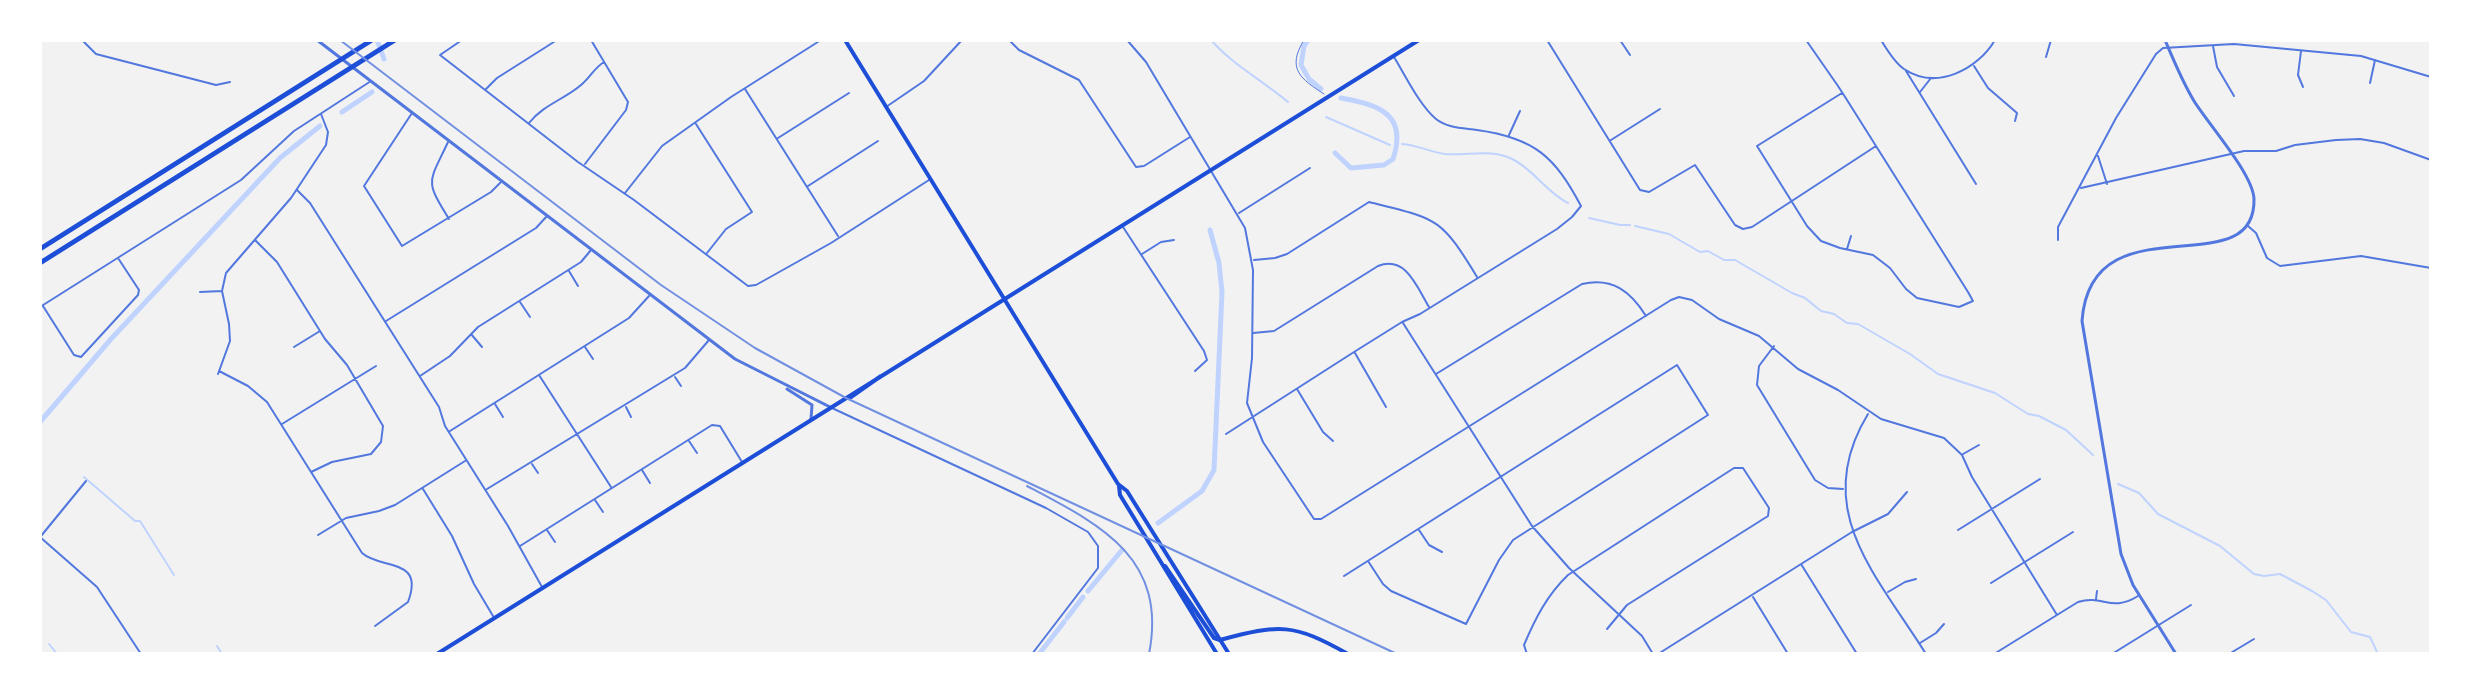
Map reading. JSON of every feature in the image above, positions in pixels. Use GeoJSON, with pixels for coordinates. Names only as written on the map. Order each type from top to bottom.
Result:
{"type":"FeatureCollection","features":[{"type":"Feature","properties":{"kind":"highway"},"geometry":{"type":"LineString","coordinates":[[40,249],[372,40]]}},
{"type":"Feature","properties":{"kind":"highway"},"geometry":{"type":"LineString","coordinates":[[40,263],[395,40]]}},
{"type":"Feature","properties":{"kind":"main road"},"geometry":{"type":"LineString","coordinates":[[845,40],[1118,484],[1127,491],[1229,654]]}},
{"type":"Feature","properties":{"kind":"main road"},"geometry":{"type":"LineString","coordinates":[[437,654],[1419,40]]}},
{"type":"Feature","properties":{"kind":"main road"},"geometry":{"type":"LineString","coordinates":[[1118,484],[1120,495],[1217,654]]}},
{"type":"Feature","properties":{"kind":"main road"},"geometry":{"type":"LineString","coordinates":[[1158,559],[1182,587],[1214,638],[1220,640],[1264,629],[1287,628],[1313,635],[1348,654]]}},
{"type":"Feature","properties":{"kind":"street"},"geometry":{"type":"LineString","coordinates":[[82,40],[96,54],[216,85],[230,82]]}},
{"type":"Feature","properties":{"kind":"street"},"geometry":{"type":"LineString","coordinates":[[462,40],[440,55],[528,124],[752,286],[930,179]]}},
{"type":"Feature","properties":{"kind":"street"},"geometry":{"type":"LineString","coordinates":[[485,90],[497,78],[557,40]]}},
{"type":"Feature","properties":{"kind":"street"},"geometry":{"type":"LineString","coordinates":[[584,165],[628,105],[591,40]]}},
{"type":"Feature","properties":{"kind":"street"},"geometry":{"type":"LineString","coordinates":[[624,194],[662,146],[821,40]]}},
{"type":"Feature","properties":{"kind":"street"},"geometry":{"type":"LineString","coordinates":[[886,107],[924,81],[962,40]]}},
{"type":"Feature","properties":{"kind":"street"},"geometry":{"type":"LineString","coordinates":[[1009,40],[1019,50],[1069,72],[1079,80],[1138,168],[1191,137]]}},
{"type":"Feature","properties":{"kind":"street"},"geometry":{"type":"LineString","coordinates":[[1127,40],[1146,62],[1238,214],[1248,236],[1253,260],[1251,372],[1246,398],[1265,446],[1311,516],[1318,520],[1679,297],[1692,300],[1715,317],[1748,330],[1774,346],[1798,369],[1838,390],[1869,412],[1898,426],[1948,441],[1962,455],[1972,477],[2057,615]]}},
{"type":"Feature","properties":{"kind":"street"},"geometry":{"type":"LineString","coordinates":[[1547,40],[1638,188],[1644,192],[1651,191],[1689,167],[1698,167],[1735,225],[1743,229],[1752,227],[1876,146]]}},
{"type":"Feature","properties":{"kind":"street"},"geometry":{"type":"LineString","coordinates":[[1620,40],[1630,55]]}},
{"type":"Feature","properties":{"kind":"street"},"geometry":{"type":"LineString","coordinates":[[1806,40],[1842,93],[1876,146],[1973,301],[1959,307],[1917,298],[1881,261],[1866,252],[1834,247],[1816,237],[1792,202],[1757,146],[1842,93]]}},
{"type":"Feature","properties":{"kind":"street"},"geometry":{"type":"LineString","coordinates":[[1881,40],[1905,70],[1976,184]]}},
{"type":"Feature","properties":{"kind":"street"},"geometry":{"type":"LineString","coordinates":[[1905,70],[1932,77],[1957,74],[1974,65],[1995,40]]}},
{"type":"Feature","properties":{"kind":"street"},"geometry":{"type":"LineString","coordinates":[[2046,57],[2051,40]]}},
{"type":"Feature","properties":{"kind":"street"},"geometry":{"type":"LineString","coordinates":[[2165,40],[2191,95],[2252,188],[2254,204],[2247,225],[2236,235],[2219,243],[2147,248],[2122,256],[2102,272],[2086,301],[2082,321],[2116,533],[2125,567],[2176,654]]}},
{"type":"Feature","properties":{"kind":"street"},"geometry":{"type":"LineString","coordinates":[[320,41],[739,361],[831,408],[1071,520],[1088,532],[1098,546],[1097,571],[1032,654]]}},
{"type":"Feature","properties":{"kind":"street"},"geometry":{"type":"LineString","coordinates":[[2058,240],[2058,227],[2116,118],[2156,54],[2163,48],[2243,44],[2301,50],[2375,59],[2431,77]]}},
{"type":"Feature","properties":{"kind":"street"},"geometry":{"type":"LineString","coordinates":[[2213,45],[2217,67],[2234,96]]}},
{"type":"Feature","properties":{"kind":"street"},"geometry":{"type":"LineString","coordinates":[[2301,50],[2298,75],[2303,87]]}},
{"type":"Feature","properties":{"kind":"street"},"geometry":{"type":"LineString","coordinates":[[1226,434],[1565,223],[1581,206],[1554,162],[1541,152],[1508,136],[1438,121],[1393,56]]}},
{"type":"Feature","properties":{"kind":"street"},"geometry":{"type":"LineString","coordinates":[[2370,83],[2375,59]]}},
{"type":"Feature","properties":{"kind":"street"},"geometry":{"type":"LineString","coordinates":[[528,124],[540,111],[579,87],[604,61]]}},
{"type":"Feature","properties":{"kind":"street"},"geometry":{"type":"LineString","coordinates":[[1974,65],[1988,88],[2017,113],[2015,121]]}},
{"type":"Feature","properties":{"kind":"street"},"geometry":{"type":"LineString","coordinates":[[1919,94],[1932,77]]}},
{"type":"Feature","properties":{"kind":"street"},"geometry":{"type":"LineString","coordinates":[[118,257],[139,292],[136,299],[78,357],[41,306],[118,257],[241,180],[284,139],[371,81]]}},
{"type":"Feature","properties":{"kind":"street"},"geometry":{"type":"LineString","coordinates":[[745,88],[838,237]]}},
{"type":"Feature","properties":{"kind":"street"},"geometry":{"type":"LineString","coordinates":[[777,139],[849,93]]}},
{"type":"Feature","properties":{"kind":"street"},"geometry":{"type":"LineString","coordinates":[[1610,141],[1660,109]]}},
{"type":"Feature","properties":{"kind":"street"},"geometry":{"type":"LineString","coordinates":[[1508,136],[1520,111]]}},
{"type":"Feature","properties":{"kind":"street"},"geometry":{"type":"LineString","coordinates":[[320,113],[327,126],[328,141],[297,190],[227,270],[222,291],[230,337],[218,373],[261,396],[366,557],[395,564],[409,578],[412,585],[408,602],[375,626]]}},
{"type":"Feature","properties":{"kind":"street"},"geometry":{"type":"LineString","coordinates":[[412,113],[364,186],[402,246],[494,190],[502,181]]}},
{"type":"Feature","properties":{"kind":"street"},"geometry":{"type":"LineString","coordinates":[[696,123],[752,212],[726,229],[706,254]]}},
{"type":"Feature","properties":{"kind":"street"},"geometry":{"type":"LineString","coordinates":[[2079,189],[2250,150],[2276,151],[2295,145],[2336,140],[2360,139],[2384,143],[2431,160]]}},
{"type":"Feature","properties":{"kind":"street"},"geometry":{"type":"LineString","coordinates":[[448,140],[431,184],[449,219]]}},
{"type":"Feature","properties":{"kind":"street"},"geometry":{"type":"LineString","coordinates":[[807,186],[878,141]]}},
{"type":"Feature","properties":{"kind":"street"},"geometry":{"type":"LineString","coordinates":[[2097,154],[2107,184]]}},
{"type":"Feature","properties":{"kind":"street"},"geometry":{"type":"LineString","coordinates":[[1238,214],[1310,168]]}},
{"type":"Feature","properties":{"kind":"street"},"geometry":{"type":"LineString","coordinates":[[297,190],[310,203],[439,407],[449,431],[543,588]]}},
{"type":"Feature","properties":{"kind":"street"},"geometry":{"type":"LineString","coordinates":[[1253,260],[1287,254],[1369,202],[1419,214],[1441,225],[1452,236],[1478,278]]}},
{"type":"Feature","properties":{"kind":"street"},"geometry":{"type":"LineString","coordinates":[[385,322],[536,228],[547,216]]}},
{"type":"Feature","properties":{"kind":"street"},"geometry":{"type":"LineString","coordinates":[[2247,225],[2255,231],[2267,258],[2280,266],[2361,256],[2431,268]]}},
{"type":"Feature","properties":{"kind":"street"},"geometry":{"type":"LineString","coordinates":[[1122,226],[1206,356],[1205,362],[1195,371]]}},
{"type":"Feature","properties":{"kind":"street"},"geometry":{"type":"LineString","coordinates":[[1847,250],[1851,236]]}},
{"type":"Feature","properties":{"kind":"street"},"geometry":{"type":"LineString","coordinates":[[255,240],[277,262],[320,331],[355,378],[381,421],[384,432],[379,446],[367,456],[332,462],[311,472]]}},
{"type":"Feature","properties":{"kind":"street"},"geometry":{"type":"LineString","coordinates":[[1141,255],[1161,242],[1174,240]]}},
{"type":"Feature","properties":{"kind":"street"},"geometry":{"type":"LineString","coordinates":[[419,376],[450,356],[470,333],[585,259],[591,250]]}},
{"type":"Feature","properties":{"kind":"street"},"geometry":{"type":"LineString","coordinates":[[1252,333],[1274,331],[1378,266],[1390,262],[1405,269],[1430,308]]}},
{"type":"Feature","properties":{"kind":"street"},"geometry":{"type":"LineString","coordinates":[[568,270],[578,286]]}},
{"type":"Feature","properties":{"kind":"street"},"geometry":{"type":"LineString","coordinates":[[1435,375],[1582,284],[1596,282],[1623,289],[1635,298],[1646,316]]}},
{"type":"Feature","properties":{"kind":"street"},"geometry":{"type":"LineString","coordinates":[[200,292],[222,291]]}},
{"type":"Feature","properties":{"kind":"street"},"geometry":{"type":"LineString","coordinates":[[449,431],[635,314],[651,295]]}},
{"type":"Feature","properties":{"kind":"street"},"geometry":{"type":"LineString","coordinates":[[520,301],[530,317]]}},
{"type":"Feature","properties":{"kind":"street"},"geometry":{"type":"LineString","coordinates":[[1402,322],[1532,526],[1572,571],[1642,636],[1653,654]]}},
{"type":"Feature","properties":{"kind":"street"},"geometry":{"type":"LineString","coordinates":[[294,347],[320,331]]}},
{"type":"Feature","properties":{"kind":"street"},"geometry":{"type":"LineString","coordinates":[[470,333],[482,347]]}},
{"type":"Feature","properties":{"kind":"street"},"geometry":{"type":"LineString","coordinates":[[485,490],[674,375],[690,363],[709,339]]}},
{"type":"Feature","properties":{"kind":"street"},"geometry":{"type":"LineString","coordinates":[[585,346],[593,359]]}},
{"type":"Feature","properties":{"kind":"street"},"geometry":{"type":"LineString","coordinates":[[1774,346],[1758,369],[1758,389],[1815,480],[1828,488],[1844,490]]}},
{"type":"Feature","properties":{"kind":"street"},"geometry":{"type":"LineString","coordinates":[[1354,352],[1386,407]]}},
{"type":"Feature","properties":{"kind":"street"},"geometry":{"type":"LineString","coordinates":[[1344,576],[1677,365],[1708,415],[1532,526],[1506,547],[1466,624],[1391,591],[1368,561]]}},
{"type":"Feature","properties":{"kind":"street"},"geometry":{"type":"LineString","coordinates":[[281,424],[376,366]]}},
{"type":"Feature","properties":{"kind":"street"},"geometry":{"type":"LineString","coordinates":[[539,375],[611,488]]}},
{"type":"Feature","properties":{"kind":"street"},"geometry":{"type":"LineString","coordinates":[[674,375],[681,386]]}},
{"type":"Feature","properties":{"kind":"street"},"geometry":{"type":"LineString","coordinates":[[781,384],[812,405],[813,413],[809,421]]}},
{"type":"Feature","properties":{"kind":"street"},"geometry":{"type":"LineString","coordinates":[[1296,388],[1323,432],[1333,441]]}},
{"type":"Feature","properties":{"kind":"street"},"geometry":{"type":"LineString","coordinates":[[494,403],[503,417]]}},
{"type":"Feature","properties":{"kind":"street"},"geometry":{"type":"LineString","coordinates":[[625,406],[631,417]]}},
{"type":"Feature","properties":{"kind":"street"},"geometry":{"type":"LineString","coordinates":[[1869,412],[1849,452],[1844,490],[1852,532],[1926,654]]}},
{"type":"Feature","properties":{"kind":"street"},"geometry":{"type":"LineString","coordinates":[[518,547],[716,424],[743,463]]}},
{"type":"Feature","properties":{"kind":"street"},"geometry":{"type":"LineString","coordinates":[[689,440],[697,453]]}},
{"type":"Feature","properties":{"kind":"street"},"geometry":{"type":"LineString","coordinates":[[1962,455],[1979,445]]}},
{"type":"Feature","properties":{"kind":"street"},"geometry":{"type":"LineString","coordinates":[[318,535],[353,515],[387,509],[467,460]]}},
{"type":"Feature","properties":{"kind":"street"},"geometry":{"type":"LineString","coordinates":[[531,462],[538,473]]}},
{"type":"Feature","properties":{"kind":"street"},"geometry":{"type":"LineString","coordinates":[[1527,654],[1524,644],[1545,601],[1572,571],[1735,467],[1744,469],[1769,508],[1769,513],[1627,605],[1607,629]]}},
{"type":"Feature","properties":{"kind":"street"},"geometry":{"type":"LineString","coordinates":[[641,469],[650,483]]}},
{"type":"Feature","properties":{"kind":"street"},"geometry":{"type":"LineString","coordinates":[[1958,530],[2040,479]]}},
{"type":"Feature","properties":{"kind":"street"},"geometry":{"type":"LineString","coordinates":[[86,481],[40,537],[97,587],[141,654]]}},
{"type":"Feature","properties":{"kind":"street"},"geometry":{"type":"LineString","coordinates":[[422,488],[452,536],[494,619]]}},
{"type":"Feature","properties":{"kind":"street"},"geometry":{"type":"LineString","coordinates":[[1658,654],[1852,532],[1888,514],[1907,492]]}},
{"type":"Feature","properties":{"kind":"street"},"geometry":{"type":"LineString","coordinates":[[594,499],[603,512]]}},
{"type":"Feature","properties":{"kind":"street"},"geometry":{"type":"LineString","coordinates":[[547,529],[555,542]]}},
{"type":"Feature","properties":{"kind":"street"},"geometry":{"type":"LineString","coordinates":[[1418,529],[1429,545],[1442,552]]}},
{"type":"Feature","properties":{"kind":"street"},"geometry":{"type":"LineString","coordinates":[[1991,583],[2073,532]]}},
{"type":"Feature","properties":{"kind":"street"},"geometry":{"type":"LineString","coordinates":[[1801,564],[1857,654]]}},
{"type":"Feature","properties":{"kind":"street"},"geometry":{"type":"LineString","coordinates":[[1887,593],[1916,579]]}},
{"type":"Feature","properties":{"kind":"street"},"geometry":{"type":"LineString","coordinates":[[2096,600],[2097,591]]}},
{"type":"Feature","properties":{"kind":"street"},"geometry":{"type":"LineString","coordinates":[[1752,595],[1788,654]]}},
{"type":"Feature","properties":{"kind":"street"},"geometry":{"type":"LineString","coordinates":[[1994,654],[2078,602],[2096,600],[2120,605],[2139,595]]}},
{"type":"Feature","properties":{"kind":"street"},"geometry":{"type":"LineString","coordinates":[[2112,654],[2191,605]]}},
{"type":"Feature","properties":{"kind":"street"},"geometry":{"type":"LineString","coordinates":[[1919,643],[1944,624]]}},
{"type":"Feature","properties":{"kind":"street"},"geometry":{"type":"LineString","coordinates":[[2229,654],[2254,639]]}},
{"type":"Feature","properties":{"kind":"lane"},"geometry":{"type":"LineString","coordinates":[[1304,40],[1296,55],[1297,70],[1303,80],[1328,97]]}},
{"type":"Feature","properties":{"kind":"waterway"},"geometry":{"type":"LineString","coordinates":[[377,40],[384,59]]}},
{"type":"Feature","properties":{"kind":"waterway"},"geometry":{"type":"LineString","coordinates":[[1211,40],[1288,102]]}},
{"type":"Feature","properties":{"kind":"waterway"},"geometry":{"type":"LineString","coordinates":[[1308,40],[1301,65],[1309,79],[1321,89]]}},
{"type":"Feature","properties":{"kind":"waterway"},"geometry":{"type":"LineString","coordinates":[[342,112],[372,92]]}},
{"type":"Feature","properties":{"kind":"waterway"},"geometry":{"type":"LineString","coordinates":[[1335,153],[1351,168],[1384,165],[1393,159],[1397,144],[1397,131],[1387,114],[1367,104],[1341,98]]}},
{"type":"Feature","properties":{"kind":"waterway"},"geometry":{"type":"LineString","coordinates":[[1326,117],[1390,145]]}},
{"type":"Feature","properties":{"kind":"waterway"},"geometry":{"type":"LineString","coordinates":[[40,422],[111,339],[280,158],[320,126]]}},
{"type":"Feature","properties":{"kind":"waterway"},"geometry":{"type":"LineString","coordinates":[[1402,144],[1445,154],[1489,153],[1506,156],[1568,203]]}},
{"type":"Feature","properties":{"kind":"waterway"},"geometry":{"type":"LineString","coordinates":[[1589,218],[1630,225]]}},
{"type":"Feature","properties":{"kind":"waterway"},"geometry":{"type":"LineString","coordinates":[[1635,226],[1669,234],[1700,252],[1708,251],[1724,260],[1735,260],[1805,298],[1821,311],[1834,314],[1847,323],[1858,324],[1938,374],[1995,393],[2028,414],[2039,416],[2066,430],[2093,455]]}},
{"type":"Feature","properties":{"kind":"waterway"},"geometry":{"type":"LineString","coordinates":[[1158,523],[1202,491],[1214,470],[1222,292],[1219,263],[1210,230]]}},
{"type":"Feature","properties":{"kind":"waterway"},"geometry":{"type":"LineString","coordinates":[[84,477],[135,521],[140,521],[174,575]]}},
{"type":"Feature","properties":{"kind":"waterway"},"geometry":{"type":"LineString","coordinates":[[2118,484],[2139,493],[2158,514],[2220,546],[2254,574],[2280,574],[2326,600],[2351,632],[2370,637],[2378,654]]}},
{"type":"Feature","properties":{"kind":"waterway"},"geometry":{"type":"LineString","coordinates":[[1088,591],[1122,550]]}},
{"type":"Feature","properties":{"kind":"waterway"},"geometry":{"type":"LineString","coordinates":[[1067,618],[1083,597]]}},
{"type":"Feature","properties":{"kind":"waterway"},"geometry":{"type":"LineString","coordinates":[[1039,654],[1064,622]]}},
{"type":"Feature","properties":{"kind":"waterway"},"geometry":{"type":"LineString","coordinates":[[49,644],[57,654]]}},
{"type":"Feature","properties":{"kind":"waterway"},"geometry":{"type":"LineString","coordinates":[[217,646],[222,654]]}},
{"type":"Feature","properties":{"kind":"tram line"},"geometry":{"type":"LineString","coordinates":[[340,40],[661,285],[755,348],[846,398],[1397,654]]}},
{"type":"Feature","properties":{"kind":"railway"},"geometry":{"type":"LineString","coordinates":[[1027,486],[1102,530],[1138,568],[1148,592],[1152,620],[1149,654]]}}]}
